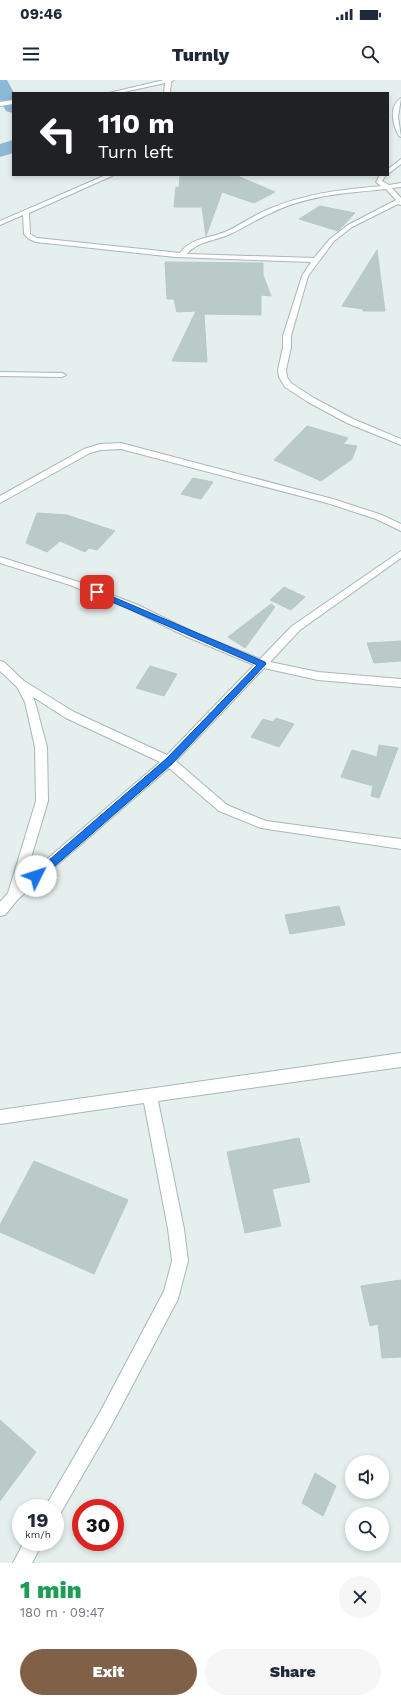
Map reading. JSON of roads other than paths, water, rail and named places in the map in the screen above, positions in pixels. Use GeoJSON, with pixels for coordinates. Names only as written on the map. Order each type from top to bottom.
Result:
{"type":"FeatureCollection","features":[{"type":"Feature","properties":{"kind":"street"},"geometry":{"type":"LineString","coordinates":[[116,92],[170,80],[167,92]]}},
{"type":"Feature","properties":{"kind":"street"},"geometry":{"type":"LineString","coordinates":[[401,100],[394,116],[401,134]]}},
{"type":"Feature","properties":{"kind":"street"},"geometry":{"type":"LineString","coordinates":[[0,104],[12,102]]}},
{"type":"Feature","properties":{"kind":"street"},"geometry":{"type":"LineString","coordinates":[[389,171],[401,161]]}},
{"type":"Feature","properties":{"kind":"street"},"geometry":{"type":"LineString","coordinates":[[0,223],[110,176]]}},
{"type":"Feature","properties":{"kind":"street"},"geometry":{"type":"LineString","coordinates":[[382,176],[379,182],[388,187],[400,202],[350,226],[332,240],[316,260],[306,276],[286,336],[287,347],[282,370],[283,377],[288,385],[311,400],[350,421],[401,442]]}},
{"type":"Feature","properties":{"kind":"street"},"geometry":{"type":"LineString","coordinates":[[182,255],[189,246],[228,233],[269,211],[298,200],[328,193],[401,185]]}},
{"type":"Feature","properties":{"kind":"street"},"geometry":{"type":"LineString","coordinates":[[26,212],[27,234],[36,240],[182,255],[316,260]]}},
{"type":"Feature","properties":{"kind":"street"},"geometry":{"type":"LineString","coordinates":[[0,374],[62,375]]}},
{"type":"Feature","properties":{"kind":"street"},"geometry":{"type":"LineString","coordinates":[[0,500],[87,451],[100,447],[121,446],[330,501],[379,517],[401,528]]}},
{"type":"Feature","properties":{"kind":"street"},"geometry":{"type":"LineString","coordinates":[[0,911],[12,897],[169,762],[296,628],[401,554]]}},
{"type":"Feature","properties":{"kind":"street"},"geometry":{"type":"LineString","coordinates":[[0,560],[72,583],[134,607],[189,634],[262,664],[318,676],[401,683]]}},
{"type":"Feature","properties":{"kind":"street"},"geometry":{"type":"LineString","coordinates":[[0,665],[20,684],[70,716],[169,762],[223,808],[265,825],[401,844]]}},
{"type":"Feature","properties":{"kind":"street"},"geometry":{"type":"LineString","coordinates":[[12,897],[42,801],[41,746],[30,702],[20,684]]}},
{"type":"Feature","properties":{"kind":"street"},"geometry":{"type":"LineString","coordinates":[[0,1117],[401,1060]]}},
{"type":"Feature","properties":{"kind":"street"},"geometry":{"type":"LineString","coordinates":[[59,1499],[105,1420],[172,1293],[180,1261],[176,1229],[150,1096]]}},
{"type":"Feature","properties":{"kind":"street"},"geometry":{"type":"LineString","coordinates":[[22,1563],[29,1551]]}},
{"type":"Feature","properties":{"kind":"waterway"},"geometry":{"type":"LineString","coordinates":[[0,83],[12,105]]}},
{"type":"Feature","properties":{"kind":"waterway"},"geometry":{"type":"LineString","coordinates":[[0,151],[12,146]]}}]}
